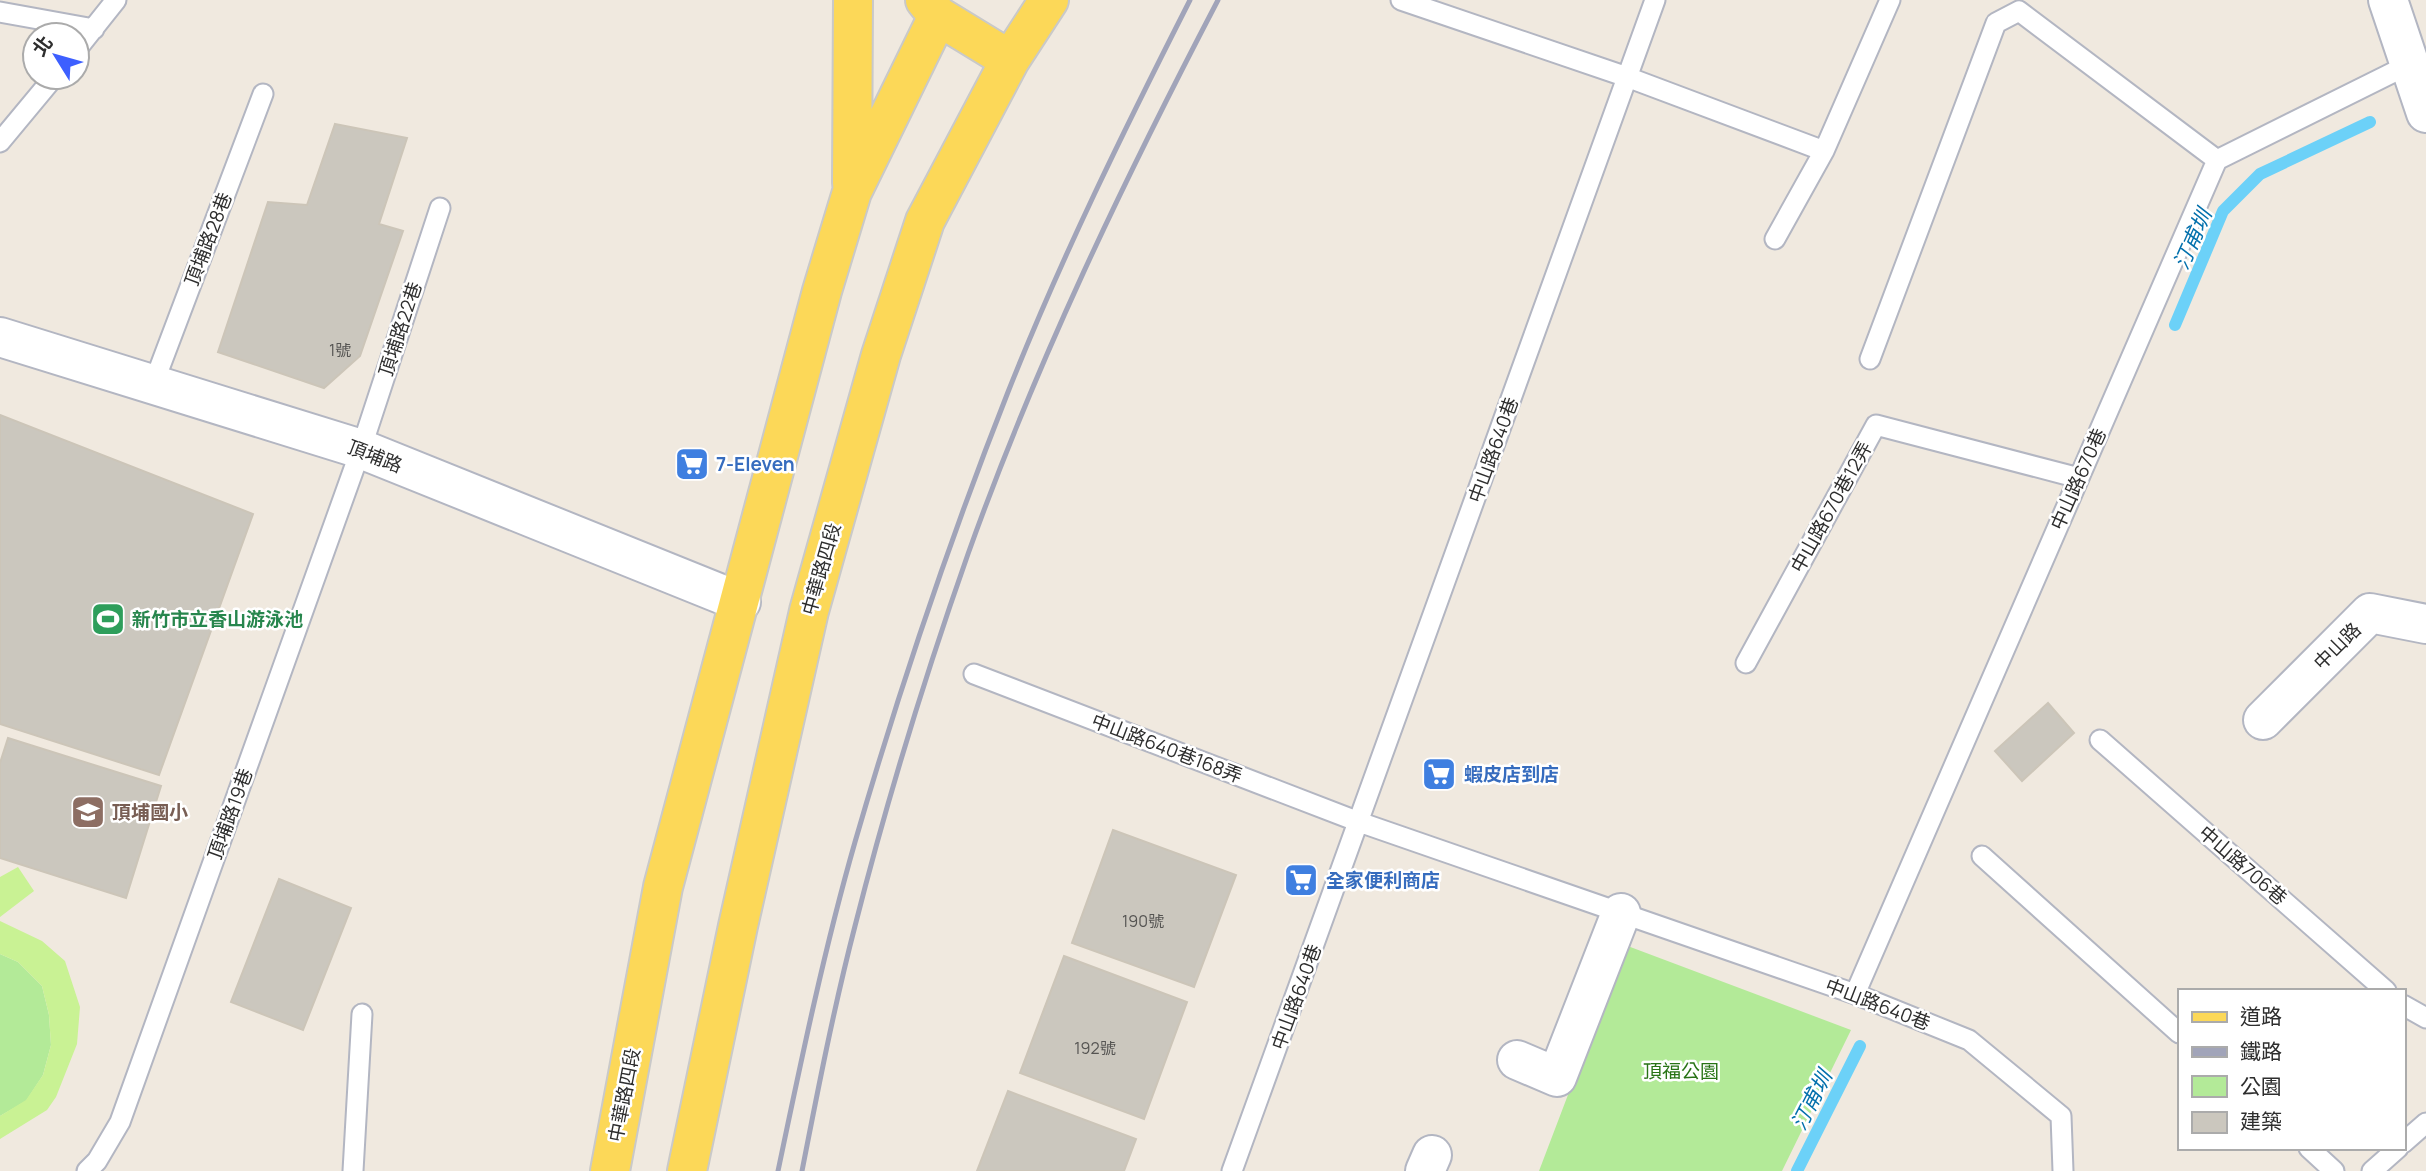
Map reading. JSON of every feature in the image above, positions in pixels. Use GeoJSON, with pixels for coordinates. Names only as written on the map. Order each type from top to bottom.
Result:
{"type":"FeatureCollection","features":[{"type":"Feature","properties":{"kind":"main road"},"geometry":{"type":"LineString","coordinates":[[852,192],[853,0]]}},
{"type":"Feature","properties":{"kind":"main road","name":"中華路四段"},"geometry":{"type":"LineString","coordinates":[[687,1171],[808,611],[881,355],[925,221],[1010,60],[1049,0]]}},
{"type":"Feature","properties":{"kind":"main road"},"geometry":{"type":"LineString","coordinates":[[931,8],[1010,60]]}},
{"type":"Feature","properties":{"kind":"main road","name":"中華路四段"},"geometry":{"type":"LineString","coordinates":[[610,1171],[663,887],[822,291],[852,192],[931,8]]}},
{"type":"Feature","properties":{"kind":"street"},"geometry":{"type":"LineString","coordinates":[[2388,0],[2426,113]]}},
{"type":"Feature","properties":{"kind":"street","name":"頂埔路"},"geometry":{"type":"LineString","coordinates":[[0,337],[361,449],[741,602]]}},
{"type":"Feature","properties":{"kind":"street","name":"中山路"},"geometry":{"type":"LineString","coordinates":[[2263,720],[2370,613],[2426,624]]}},
{"type":"Feature","properties":{"kind":"street"},"geometry":{"type":"LineString","coordinates":[[1517,1060],[1557,1077],[1621,913]]}},
{"type":"Feature","properties":{"kind":"lane"},"geometry":{"type":"LineString","coordinates":[[91,33],[116,0]]}},
{"type":"Feature","properties":{"kind":"lane"},"geometry":{"type":"LineString","coordinates":[[1401,0],[1627,77],[1824,151]]}},
{"type":"Feature","properties":{"kind":"lane","name":"中山路640巷"},"geometry":{"type":"LineString","coordinates":[[1232,1171],[1655,0]]}},
{"type":"Feature","properties":{"kind":"lane"},"geometry":{"type":"LineString","coordinates":[[1775,239],[1824,151],[1890,0]]}},
{"type":"Feature","properties":{"kind":"lane"},"geometry":{"type":"LineString","coordinates":[[1870,359],[1996,23],[2019,11],[2217,160],[2408,65]]}},
{"type":"Feature","properties":{"kind":"lane"},"geometry":{"type":"LineString","coordinates":[[0,12],[94,29]]}},
{"type":"Feature","properties":{"kind":"lane"},"geometry":{"type":"LineString","coordinates":[[0,142],[42,91]]}},
{"type":"Feature","properties":{"kind":"lane","name":"頂埔路28巷"},"geometry":{"type":"LineString","coordinates":[[153,385],[263,94]]}},
{"type":"Feature","properties":{"kind":"lane","name":"中山路670巷"},"geometry":{"type":"LineString","coordinates":[[1855,994],[2217,160]]}},
{"type":"Feature","properties":{"kind":"lane","name":"頂埔路22巷"},"geometry":{"type":"LineString","coordinates":[[361,449],[440,208]]}},
{"type":"Feature","properties":{"kind":"lane","name":"中山路670巷12弄"},"geometry":{"type":"LineString","coordinates":[[1746,663],[1875,425],[2079,478]]}},
{"type":"Feature","properties":{"kind":"lane","name":"頂埔路19巷"},"geometry":{"type":"LineString","coordinates":[[87,1171],[97,1161],[120,1122],[361,449]]}},
{"type":"Feature","properties":{"kind":"lane","name":"中山路640巷168弄"},"geometry":{"type":"LineString","coordinates":[[974,674],[1359,822]]}},
{"type":"Feature","properties":{"kind":"lane","name":"中山路706巷"},"geometry":{"type":"LineString","coordinates":[[2100,740],[2384,989]]}},
{"type":"Feature","properties":{"kind":"lane","name":"中山路640巷"},"geometry":{"type":"LineString","coordinates":[[1359,822],[1855,994],[1969,1040],[2061,1116],[2063,1171]]}},
{"type":"Feature","properties":{"kind":"lane"},"geometry":{"type":"LineString","coordinates":[[1982,856],[2178,1032]]}},
{"type":"Feature","properties":{"kind":"lane"},"geometry":{"type":"LineString","coordinates":[[2405,1007],[2426,1018]]}},
{"type":"Feature","properties":{"kind":"lane"},"geometry":{"type":"LineString","coordinates":[[353,1171],[362,1014]]}},
{"type":"Feature","properties":{"kind":"lane"},"geometry":{"type":"LineString","coordinates":[[2405,1141],[2426,1124]]}},
{"type":"Feature","properties":{"kind":"lane"},"geometry":{"type":"LineString","coordinates":[[2311,1150],[2334,1171]]}},
{"type":"Feature","properties":{"kind":"lane"},"geometry":{"type":"LineString","coordinates":[[2372,1171],[2396,1150]]}},
{"type":"Feature","properties":{"kind":"green space"},"geometry":{"type":"Polygon","coordinates":[[[18,867],[34,891],[0,917],[0,877],[18,867]]]}},
{"type":"Feature","properties":{"kind":"green space"},"geometry":{"type":"Polygon","coordinates":[[[0,921],[42,941],[65,961],[80,1007],[77,1044],[56,1097],[47,1110],[0,1139],[0,1116],[26,1100],[43,1075],[51,1045],[49,1015],[42,986],[18,962],[0,954],[0,921]]]}},
{"type":"Feature","properties":{"kind":"green space","name":"頂福公園"},"geometry":{"type":"Polygon","coordinates":[[[1625,945],[1851,1030],[1782,1171],[1539,1171],[1625,945]]]}},
{"type":"Feature","properties":{"kind":"green space"},"geometry":{"type":"Polygon","coordinates":[[[0,954],[18,962],[42,986],[49,1015],[51,1045],[43,1075],[26,1101],[0,1116],[0,954]]]}},
{"type":"Feature","properties":{"kind":"building"},"geometry":{"type":"Polygon","coordinates":[[[335,124],[407,138],[379,224],[403,231],[360,356],[324,388],[218,352],[268,202],[307,205],[335,124]]]}},
{"type":"Feature","properties":{"kind":"building","name":"新竹市立香山游泳池"},"geometry":{"type":"Polygon","coordinates":[[[0,415],[253,514],[159,775],[0,724],[0,415]]]}},
{"type":"Feature","properties":{"kind":"building"},"geometry":{"type":"Polygon","coordinates":[[[2048,703],[2074,733],[2022,781],[1995,751],[2048,703]]]}},
{"type":"Feature","properties":{"kind":"building"},"geometry":{"type":"Polygon","coordinates":[[[8,738],[161,786],[126,898],[0,858],[0,763],[8,738]]]}},
{"type":"Feature","properties":{"kind":"building"},"geometry":{"type":"Polygon","coordinates":[[[1113,830],[1236,875],[1194,987],[1072,943],[1113,830]]]}},
{"type":"Feature","properties":{"kind":"building"},"geometry":{"type":"Polygon","coordinates":[[[279,879],[351,908],[303,1030],[231,1002],[279,879]]]}},
{"type":"Feature","properties":{"kind":"building"},"geometry":{"type":"Polygon","coordinates":[[[1064,956],[1187,1002],[1144,1119],[1020,1073],[1064,956]]]}},
{"type":"Feature","properties":{"kind":"building"},"geometry":{"type":"Polygon","coordinates":[[[1008,1091],[1136,1139],[1124,1171],[977,1171],[1008,1091]]]}},
{"type":"Feature","properties":{"kind":"waterway","name":"汀甫圳"},"geometry":{"type":"LineString","coordinates":[[2175,325],[2223,211],[2260,174],[2370,122]]}},
{"type":"Feature","properties":{"kind":"waterway","name":"汀甫圳"},"geometry":{"type":"LineString","coordinates":[[1797,1171],[1860,1046]]}},
{"type":"Feature","properties":{"kind":"railway"},"geometry":{"type":"LineString","coordinates":[[778,1171],[833,924],[889,728],[926,615],[1008,392],[1050,292],[1118,145],[1190,0]]}},
{"type":"Feature","properties":{"kind":"railway"},"geometry":{"type":"LineString","coordinates":[[802,1171],[833,1017],[867,879],[907,738],[968,554],[1023,412],[1083,273],[1218,0]]}},
{"type":"Feature","properties":{"kind":"place","name":"7-Eleven"},"geometry":{"type":"Point","coordinates":[692,464]}},
{"type":"Feature","properties":{"kind":"place","name":"新竹市立香山游泳池"},"geometry":{"type":"Point","coordinates":[108,619]}},
{"type":"Feature","properties":{"kind":"place","name":"蝦皮店到店"},"geometry":{"type":"Point","coordinates":[1439,774]}},
{"type":"Feature","properties":{"kind":"place","name":"頂埔國小"},"geometry":{"type":"Point","coordinates":[88,812]}},
{"type":"Feature","properties":{"kind":"place","name":"全家便利商店"},"geometry":{"type":"Point","coordinates":[1301,880]}}]}
